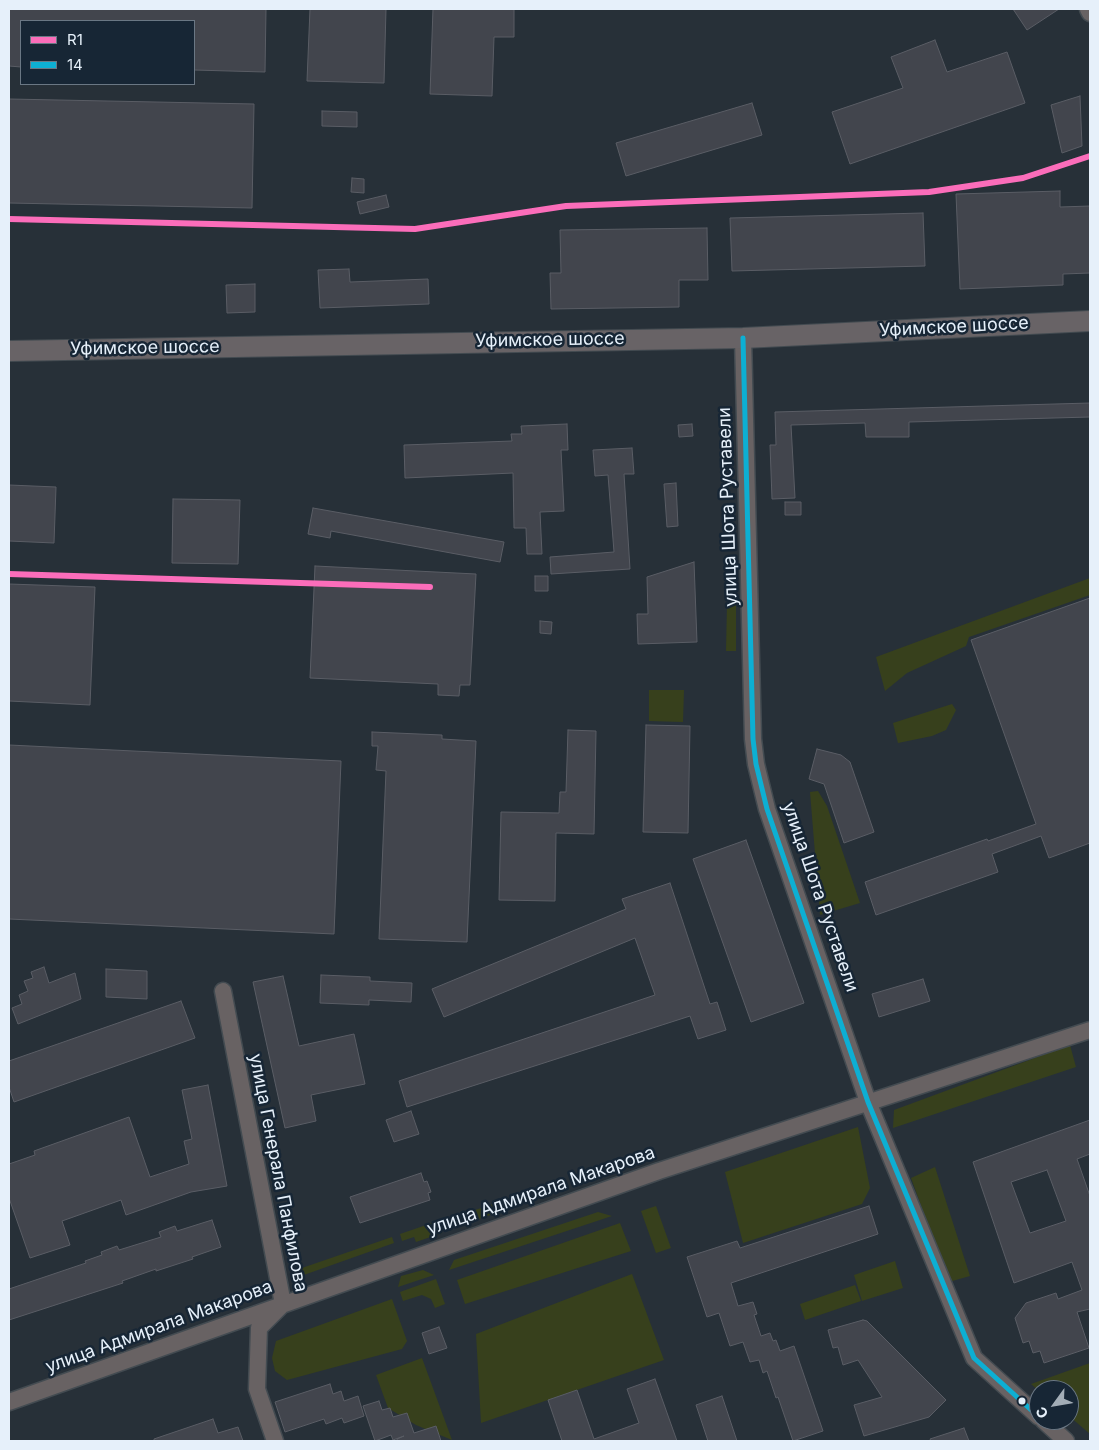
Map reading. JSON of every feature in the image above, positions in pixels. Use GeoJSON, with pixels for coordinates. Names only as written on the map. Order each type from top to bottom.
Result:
{"type":"FeatureCollection","features":[{"type":"Feature","properties":{"kind":"main road","name":"Уфимское шоссе"},"geometry":{"type":"LineString","coordinates":[[9,351],[742,338],[1090,321]]}},
{"type":"Feature","properties":{"kind":"street","name":"улица Шота Руставели"},"geometry":{"type":"LineString","coordinates":[[742,338],[753,739],[756,764],[776,834],[868,1102],[974,1358],[1029,1408]]}},
{"type":"Feature","properties":{"kind":"street","name":"улица Генерала Панфилова"},"geometry":{"type":"LineString","coordinates":[[224,991],[283,1304],[259,1328],[257,1389],[275,1441]]}},
{"type":"Feature","properties":{"kind":"street","name":"улица Адмирала Макарова"},"geometry":{"type":"LineString","coordinates":[[9,1402],[659,1171],[1090,1030]]}},
{"type":"Feature","properties":{"kind":"street"},"geometry":{"type":"LineString","coordinates":[[1054,1430],[1066,1441]]}},
{"type":"Feature","properties":{"kind":"green space"},"geometry":{"type":"Polygon","coordinates":[[[1090,578],[1090,595],[969,637],[966,646],[907,673],[885,691],[876,657],[1090,578]]]}},
{"type":"Feature","properties":{"kind":"green space"},"geometry":{"type":"Polygon","coordinates":[[[727,604],[736,604],[736,651],[726,651],[727,604]]]}},
{"type":"Feature","properties":{"kind":"green space"},"geometry":{"type":"Polygon","coordinates":[[[649,690],[684,690],[683,722],[649,721],[649,690]]]}},
{"type":"Feature","properties":{"kind":"green space"},"geometry":{"type":"Polygon","coordinates":[[[952,704],[956,710],[946,730],[932,736],[898,743],[893,723],[952,704]]]}},
{"type":"Feature","properties":{"kind":"green space"},"geometry":{"type":"Polygon","coordinates":[[[818,791],[827,806],[860,903],[820,915],[810,792],[818,791]]]}},
{"type":"Feature","properties":{"kind":"green space"},"geometry":{"type":"Polygon","coordinates":[[[1070,1045],[1076,1067],[893,1128],[894,1110],[1070,1045]]]}},
{"type":"Feature","properties":{"kind":"green space"},"geometry":{"type":"Polygon","coordinates":[[[858,1127],[870,1188],[862,1204],[743,1243],[725,1172],[858,1127]]]}},
{"type":"Feature","properties":{"kind":"green space"},"geometry":{"type":"Polygon","coordinates":[[[935,1167],[970,1276],[949,1282],[911,1178],[935,1167]]]}},
{"type":"Feature","properties":{"kind":"green space"},"geometry":{"type":"Polygon","coordinates":[[[517,1196],[514,1207],[461,1225],[454,1217],[517,1196]]]}},
{"type":"Feature","properties":{"kind":"green space"},"geometry":{"type":"Polygon","coordinates":[[[656,1206],[671,1248],[656,1253],[641,1211],[656,1206]]]}},
{"type":"Feature","properties":{"kind":"green space"},"geometry":{"type":"Polygon","coordinates":[[[598,1212],[612,1216],[449,1270],[454,1260],[598,1212]]]}},
{"type":"Feature","properties":{"kind":"green space"},"geometry":{"type":"Polygon","coordinates":[[[438,1221],[442,1233],[416,1242],[414,1237],[402,1241],[400,1234],[438,1221]]]}},
{"type":"Feature","properties":{"kind":"green space"},"geometry":{"type":"Polygon","coordinates":[[[620,1223],[631,1251],[465,1304],[457,1280],[620,1223]]]}},
{"type":"Feature","properties":{"kind":"green space"},"geometry":{"type":"Polygon","coordinates":[[[392,1237],[394,1243],[301,1276],[299,1269],[392,1237]]]}},
{"type":"Feature","properties":{"kind":"green space"},"geometry":{"type":"Polygon","coordinates":[[[895,1261],[903,1288],[862,1301],[854,1275],[895,1261]]]}},
{"type":"Feature","properties":{"kind":"green space"},"geometry":{"type":"Polygon","coordinates":[[[423,1270],[434,1275],[398,1287],[401,1276],[423,1270]]]}},
{"type":"Feature","properties":{"kind":"green space"},"geometry":{"type":"Polygon","coordinates":[[[632,1274],[664,1360],[481,1423],[476,1334],[632,1274]]]}},
{"type":"Feature","properties":{"kind":"green space"},"geometry":{"type":"Polygon","coordinates":[[[436,1279],[445,1304],[435,1308],[431,1299],[422,1295],[403,1301],[400,1292],[436,1279]]]}},
{"type":"Feature","properties":{"kind":"green space"},"geometry":{"type":"Polygon","coordinates":[[[855,1285],[861,1301],[805,1320],[800,1304],[855,1285]]]}},
{"type":"Feature","properties":{"kind":"green space"},"geometry":{"type":"Polygon","coordinates":[[[392,1299],[407,1341],[402,1349],[287,1380],[275,1371],[272,1358],[276,1341],[392,1299]]]}},
{"type":"Feature","properties":{"kind":"green space"},"geometry":{"type":"Polygon","coordinates":[[[422,1358],[452,1440],[416,1425],[388,1408],[376,1375],[422,1358]]]}},
{"type":"Feature","properties":{"kind":"green space"},"geometry":{"type":"Polygon","coordinates":[[[1090,1363],[1090,1434],[1079,1425],[1079,1380],[1042,1380],[1090,1363]]]}},
{"type":"Feature","properties":{"kind":"building"},"geometry":{"type":"Polygon","coordinates":[[[9,9],[266,9],[265,72],[195,70],[195,20],[20,20],[20,67],[9,66],[9,9]]]}},
{"type":"Feature","properties":{"kind":"building"},"geometry":{"type":"Polygon","coordinates":[[[310,9],[386,9],[384,83],[307,81],[310,9]]]}},
{"type":"Feature","properties":{"kind":"building"},"geometry":{"type":"Polygon","coordinates":[[[433,9],[514,9],[514,37],[494,37],[492,96],[430,94],[433,9]]]}},
{"type":"Feature","properties":{"kind":"building"},"geometry":{"type":"Polygon","coordinates":[[[1013,9],[1059,9],[1027,30],[1013,9]]]}},
{"type":"Feature","properties":{"kind":"building"},"geometry":{"type":"Polygon","coordinates":[[[935,40],[947,72],[1007,52],[1025,103],[850,164],[832,112],[903,88],[891,57],[935,40]]]}},
{"type":"Feature","properties":{"kind":"building"},"geometry":{"type":"Polygon","coordinates":[[[1080,96],[1082,146],[1062,153],[1051,105],[1080,96]]]}},
{"type":"Feature","properties":{"kind":"building"},"geometry":{"type":"Polygon","coordinates":[[[9,99],[254,104],[252,208],[9,203],[9,99]]]}},
{"type":"Feature","properties":{"kind":"building"},"geometry":{"type":"Polygon","coordinates":[[[752,103],[762,135],[626,176],[616,143],[752,103]]]}},
{"type":"Feature","properties":{"kind":"building"},"geometry":{"type":"Polygon","coordinates":[[[322,111],[357,112],[357,127],[322,126],[322,111]]]}},
{"type":"Feature","properties":{"kind":"building"},"geometry":{"type":"Polygon","coordinates":[[[352,178],[364,179],[364,193],[351,192],[352,178]]]}},
{"type":"Feature","properties":{"kind":"building"},"geometry":{"type":"Polygon","coordinates":[[[1060,191],[1060,207],[1090,206],[1090,273],[1063,274],[1063,285],[960,289],[956,194],[1060,191]]]}},
{"type":"Feature","properties":{"kind":"building"},"geometry":{"type":"Polygon","coordinates":[[[386,195],[389,207],[360,214],[357,202],[386,195]]]}},
{"type":"Feature","properties":{"kind":"building"},"geometry":{"type":"Polygon","coordinates":[[[923,213],[925,266],[732,271],[730,218],[923,213]]]}},
{"type":"Feature","properties":{"kind":"building"},"geometry":{"type":"Polygon","coordinates":[[[707,228],[708,280],[679,280],[679,307],[551,309],[550,273],[561,273],[560,230],[707,228]]]}},
{"type":"Feature","properties":{"kind":"building"},"geometry":{"type":"Polygon","coordinates":[[[349,269],[350,282],[428,279],[429,304],[320,308],[318,270],[349,269]]]}},
{"type":"Feature","properties":{"kind":"building"},"geometry":{"type":"Polygon","coordinates":[[[255,284],[255,312],[227,313],[226,285],[255,284]]]}},
{"type":"Feature","properties":{"kind":"building"},"geometry":{"type":"Polygon","coordinates":[[[1090,403],[1090,417],[909,422],[909,437],[866,437],[865,423],[791,425],[795,498],[772,499],[770,445],[776,445],[775,412],[1090,403]]]}},
{"type":"Feature","properties":{"kind":"building"},"geometry":{"type":"Polygon","coordinates":[[[567,424],[568,450],[561,450],[564,511],[540,512],[542,554],[527,554],[526,528],[514,528],[513,473],[405,478],[404,445],[512,441],[511,434],[522,434],[521,426],[567,424]]]}},
{"type":"Feature","properties":{"kind":"building"},"geometry":{"type":"Polygon","coordinates":[[[692,424],[693,436],[679,437],[678,425],[692,424]]]}},
{"type":"Feature","properties":{"kind":"building"},"geometry":{"type":"Polygon","coordinates":[[[632,448],[634,474],[624,474],[630,569],[551,574],[550,557],[614,552],[608,475],[595,476],[593,450],[632,448]]]}},
{"type":"Feature","properties":{"kind":"building"},"geometry":{"type":"Polygon","coordinates":[[[676,483],[678,526],[667,527],[664,484],[676,483]]]}},
{"type":"Feature","properties":{"kind":"building"},"geometry":{"type":"Polygon","coordinates":[[[9,485],[56,487],[54,543],[9,541],[9,485]]]}},
{"type":"Feature","properties":{"kind":"building"},"geometry":{"type":"Polygon","coordinates":[[[173,499],[240,500],[238,564],[172,563],[173,499]]]}},
{"type":"Feature","properties":{"kind":"building"},"geometry":{"type":"Polygon","coordinates":[[[785,502],[801,502],[801,515],[785,515],[785,502]]]}},
{"type":"Feature","properties":{"kind":"building"},"geometry":{"type":"Polygon","coordinates":[[[313,508],[504,542],[500,562],[331,531],[330,538],[308,534],[313,508]]]}},
{"type":"Feature","properties":{"kind":"building"},"geometry":{"type":"Polygon","coordinates":[[[694,562],[697,642],[638,644],[637,614],[648,614],[647,577],[694,562]]]}},
{"type":"Feature","properties":{"kind":"building"},"geometry":{"type":"Polygon","coordinates":[[[315,566],[476,574],[470,685],[460,685],[459,696],[438,695],[438,684],[310,678],[315,566]]]}},
{"type":"Feature","properties":{"kind":"building"},"geometry":{"type":"Polygon","coordinates":[[[535,576],[548,576],[548,591],[535,591],[535,576]]]}},
{"type":"Feature","properties":{"kind":"building"},"geometry":{"type":"Polygon","coordinates":[[[9,584],[95,587],[90,705],[9,701],[9,584]]]}},
{"type":"Feature","properties":{"kind":"building"},"geometry":{"type":"Polygon","coordinates":[[[1090,598],[1090,843],[1049,858],[1041,836],[992,854],[998,872],[876,915],[865,882],[987,839],[988,841],[1036,824],[971,640],[1090,598]]]}},
{"type":"Feature","properties":{"kind":"building"},"geometry":{"type":"Polygon","coordinates":[[[540,621],[552,622],[551,634],[540,633],[540,621]]]}},
{"type":"Feature","properties":{"kind":"building"},"geometry":{"type":"Polygon","coordinates":[[[646,725],[690,726],[688,833],[643,832],[646,725]]]}},
{"type":"Feature","properties":{"kind":"building"},"geometry":{"type":"Polygon","coordinates":[[[568,730],[596,731],[594,834],[556,833],[555,901],[499,900],[501,812],[559,813],[560,792],[566,792],[568,730]]]}},
{"type":"Feature","properties":{"kind":"building"},"geometry":{"type":"Polygon","coordinates":[[[372,732],[442,735],[442,739],[476,741],[467,942],[379,939],[386,771],[376,770],[378,746],[372,746],[372,732]]]}},
{"type":"Feature","properties":{"kind":"building"},"geometry":{"type":"Polygon","coordinates":[[[9,745],[341,761],[334,934],[9,919],[9,745]]]}},
{"type":"Feature","properties":{"kind":"building"},"geometry":{"type":"Polygon","coordinates":[[[817,749],[841,755],[850,762],[874,832],[844,843],[824,784],[809,779],[817,749]]]}},
{"type":"Feature","properties":{"kind":"building"},"geometry":{"type":"Polygon","coordinates":[[[746,840],[804,1003],[751,1022],[693,859],[746,840]]]}},
{"type":"Feature","properties":{"kind":"building"},"geometry":{"type":"Polygon","coordinates":[[[670,883],[710,1004],[717,1002],[726,1030],[698,1039],[690,1016],[407,1107],[399,1081],[655,995],[635,938],[444,1017],[432,989],[626,909],[622,899],[670,883]]]}},
{"type":"Feature","properties":{"kind":"building"},"geometry":{"type":"Polygon","coordinates":[[[44,967],[49,983],[75,973],[81,999],[18,1024],[12,1008],[22,1004],[19,995],[28,991],[24,981],[33,978],[31,972],[44,967]]]}},
{"type":"Feature","properties":{"kind":"building"},"geometry":{"type":"Polygon","coordinates":[[[106,969],[147,971],[147,999],[106,997],[106,969]]]}},
{"type":"Feature","properties":{"kind":"building"},"geometry":{"type":"Polygon","coordinates":[[[321,975],[370,977],[370,981],[412,983],[411,1002],[369,1000],[369,1005],[320,1003],[321,975]]]}},
{"type":"Feature","properties":{"kind":"building"},"geometry":{"type":"Polygon","coordinates":[[[283,976],[299,1046],[354,1034],[365,1084],[311,1095],[316,1121],[285,1128],[253,982],[283,976]]]}},
{"type":"Feature","properties":{"kind":"building"},"geometry":{"type":"Polygon","coordinates":[[[923,979],[930,1001],[879,1017],[872,994],[923,979]]]}},
{"type":"Feature","properties":{"kind":"building"},"geometry":{"type":"Polygon","coordinates":[[[181,1001],[195,1038],[14,1102],[9,1087],[9,1061],[181,1001]]]}},
{"type":"Feature","properties":{"kind":"building"},"geometry":{"type":"Polygon","coordinates":[[[208,1085],[227,1186],[191,1192],[126,1215],[121,1200],[62,1221],[70,1245],[30,1258],[9,1198],[9,1164],[35,1155],[34,1151],[129,1117],[150,1177],[189,1164],[184,1141],[192,1139],[182,1090],[208,1085]]]}},
{"type":"Feature","properties":{"kind":"building"},"geometry":{"type":"Polygon","coordinates":[[[411,1111],[419,1134],[394,1142],[386,1120],[411,1111]]]}},
{"type":"Feature","properties":{"kind":"building"},"geometry":{"type":"Polygon","coordinates":[[[1090,1120],[1090,1154],[1077,1159],[1090,1196],[1090,1309],[1077,1312],[1089,1348],[1044,1363],[1040,1351],[1033,1353],[1029,1341],[1023,1343],[1015,1318],[1026,1303],[1056,1293],[1058,1299],[1082,1290],[1072,1262],[1014,1283],[973,1162],[1090,1120]],[[1047,1170],[1011,1182],[1030,1233],[1066,1221],[1047,1170]]]}},
{"type":"Feature","properties":{"kind":"building"},"geometry":{"type":"Polygon","coordinates":[[[421,1173],[424,1182],[427,1181],[431,1192],[428,1193],[430,1200],[360,1223],[350,1197],[421,1173]]]}},
{"type":"Feature","properties":{"kind":"building"},"geometry":{"type":"Polygon","coordinates":[[[869,1206],[878,1234],[731,1283],[738,1306],[753,1302],[757,1314],[754,1315],[761,1336],[770,1333],[773,1341],[776,1340],[780,1351],[794,1346],[823,1431],[793,1441],[767,1371],[763,1373],[759,1360],[750,1362],[743,1342],[730,1346],[719,1313],[707,1317],[687,1257],[737,1241],[740,1248],[869,1206]]]}},
{"type":"Feature","properties":{"kind":"building"},"geometry":{"type":"Polygon","coordinates":[[[212,1220],[221,1247],[192,1257],[193,1259],[156,1271],[156,1269],[122,1281],[123,1283],[9,1320],[9,1289],[86,1263],[85,1261],[102,1255],[101,1252],[117,1246],[119,1250],[161,1237],[159,1232],[175,1226],[177,1231],[212,1220]]]}},
{"type":"Feature","properties":{"kind":"building"},"geometry":{"type":"Polygon","coordinates":[[[863,1320],[867,1321],[946,1400],[929,1417],[864,1436],[854,1405],[882,1397],[858,1360],[843,1365],[838,1347],[833,1348],[828,1330],[863,1320]]]}},
{"type":"Feature","properties":{"kind":"building"},"geometry":{"type":"Polygon","coordinates":[[[439,1327],[447,1348],[429,1354],[422,1333],[439,1327]]]}},
{"type":"Feature","properties":{"kind":"building"},"geometry":{"type":"Polygon","coordinates":[[[655,1379],[677,1441],[562,1441],[548,1400],[577,1390],[594,1439],[639,1423],[627,1389],[655,1379]]]}},
{"type":"Feature","properties":{"kind":"building"},"geometry":{"type":"Polygon","coordinates":[[[330,1384],[333,1394],[341,1391],[344,1401],[358,1396],[364,1416],[344,1423],[342,1418],[326,1424],[324,1419],[285,1432],[275,1402],[330,1384]]]}},
{"type":"Feature","properties":{"kind":"building"},"geometry":{"type":"Polygon","coordinates":[[[722,1396],[737,1441],[708,1441],[696,1405],[722,1396]]]}},
{"type":"Feature","properties":{"kind":"building"},"geometry":{"type":"Polygon","coordinates":[[[379,1401],[382,1410],[390,1408],[393,1417],[407,1413],[414,1433],[436,1426],[441,1441],[397,1441],[397,1439],[404,1436],[393,1440],[391,1435],[375,1441],[363,1406],[379,1401]]]}},
{"type":"Feature","properties":{"kind":"building"},"geometry":{"type":"Polygon","coordinates":[[[213,1419],[218,1433],[238,1427],[243,1441],[154,1441],[154,1439],[213,1419]]]}},
{"type":"Feature","properties":{"kind":"building"},"geometry":{"type":"Polygon","coordinates":[[[964,1428],[969,1441],[931,1441],[930,1439],[964,1428]]]}},
{"type":"Feature","properties":{"kind":"transit line","name":"R1"},"geometry":{"type":"LineString","coordinates":[[9,219],[415,229],[566,206],[929,192],[1023,178],[1090,156]]}},
{"type":"Feature","properties":{"kind":"transit line","name":"14"},"geometry":{"type":"LineString","coordinates":[[743,338],[753,739],[756,764],[767,809],[868,1102],[974,1358],[1029,1408]]}},
{"type":"Feature","properties":{"kind":"transit line","name":"R1"},"geometry":{"type":"LineString","coordinates":[[9,574],[430,587]]}}]}
